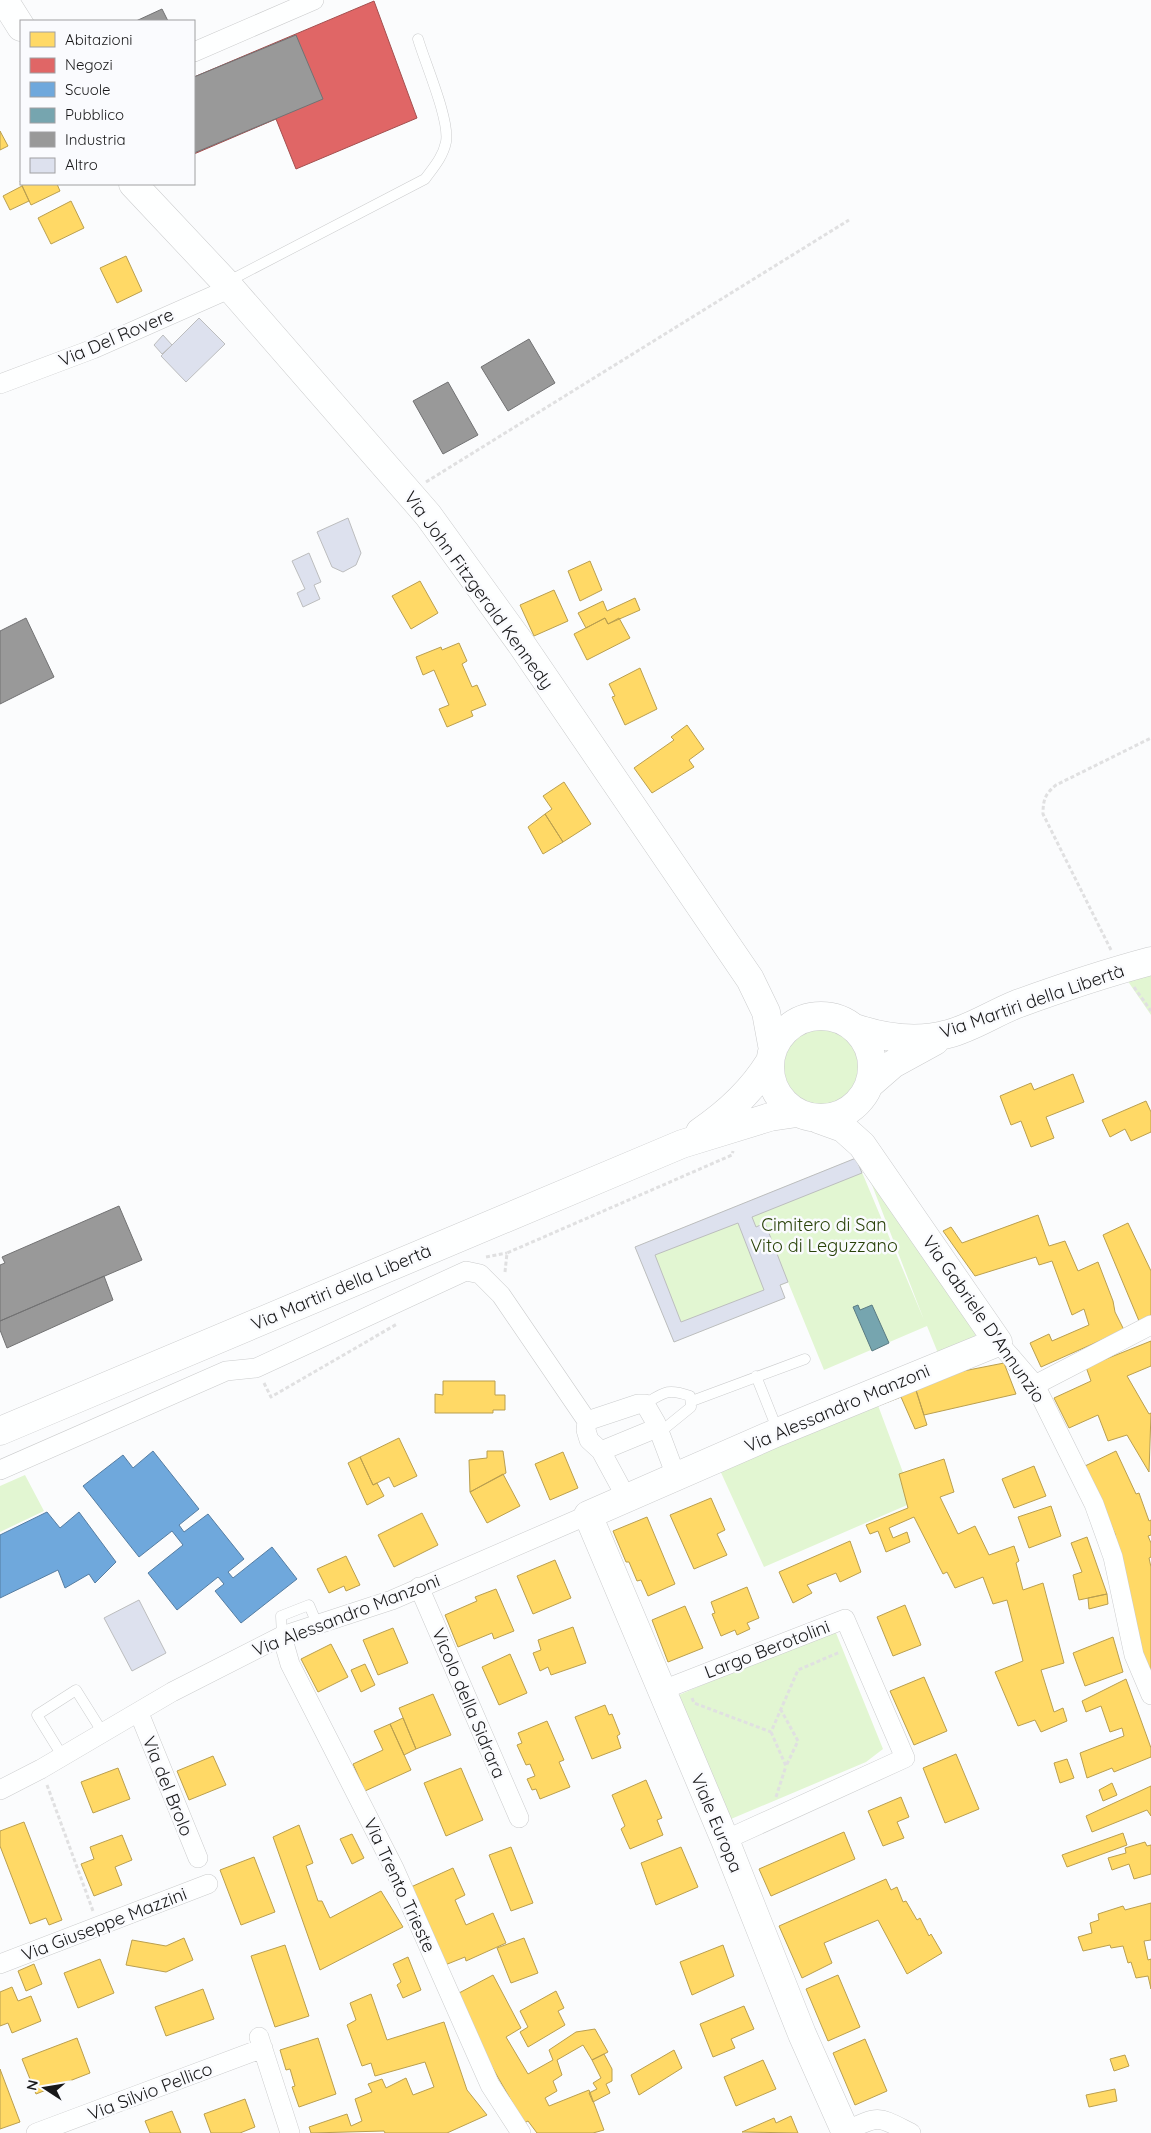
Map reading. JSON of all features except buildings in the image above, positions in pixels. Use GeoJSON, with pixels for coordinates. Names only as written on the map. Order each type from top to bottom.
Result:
{"type":"FeatureCollection","features":[{"type":"Feature","properties":{"kind":"main road"},"geometry":{"type":"LineString","coordinates":[[4,0],[20,25]]}},
{"type":"Feature","properties":{"kind":"main road","name":"Via John Fitzgerald Kennedy"},"geometry":{"type":"LineString","coordinates":[[134,185],[228,285],[428,515],[522,645],[750,979],[766,1012],[771,1057]]}},
{"type":"Feature","properties":{"kind":"main road","name":"Via Martiri della Libertà"},"geometry":{"type":"LineString","coordinates":[[854,1028],[881,1037],[904,1040],[948,1034],[1016,1005],[1120,969],[1151,961]]}},
{"type":"Feature","properties":{"kind":"main road","name":"Via John Fitzgerald Kennedy"},"geometry":{"type":"LineString","coordinates":[[750,979],[808,1017]]}},
{"type":"Feature","properties":{"kind":"main road"},"geometry":{"type":"LineString","coordinates":[[867,1089],[872,1070],[872,1056],[867,1043],[854,1028],[841,1020],[825,1016],[808,1017],[786,1029],[771,1057],[770,1078],[784,1104],[807,1116],[836,1117],[853,1108],[867,1089],[893,1064],[948,1034]]}},
{"type":"Feature","properties":{"kind":"main road","name":"Via Martiri della Libertà"},"geometry":{"type":"LineString","coordinates":[[682,1144],[725,1115],[756,1083],[771,1057]]}},
{"type":"Feature","properties":{"kind":"main road","name":"Via Gabriele D'Annunzio"},"geometry":{"type":"LineString","coordinates":[[867,1089],[869,1128],[883,1174]]}},
{"type":"Feature","properties":{"kind":"main road","name":"Via Martiri della Libertà"},"geometry":{"type":"LineString","coordinates":[[0,1431],[682,1144],[731,1130],[770,1116],[807,1116]]}},
{"type":"Feature","properties":{"kind":"main road","name":"Via Gabriele D'Annunzio"},"geometry":{"type":"LineString","coordinates":[[807,1116],[836,1124],[853,1136],[883,1174],[998,1342]]}},
{"type":"Feature","properties":{"kind":"main road","name":"Via Alessandro Manzoni"},"geometry":{"type":"LineString","coordinates":[[588,1515],[778,1432],[998,1342]]}},
{"type":"Feature","properties":{"kind":"main road","name":"Viale Europa"},"geometry":{"type":"LineString","coordinates":[[588,1515],[672,1686],[724,1840],[802,2034],[846,2132]]}},
{"type":"Feature","properties":{"kind":"street"},"geometry":{"type":"LineString","coordinates":[[195,52],[314,0]]}},
{"type":"Feature","properties":{"kind":"street","name":"Via Del Rovere"},"geometry":{"type":"LineString","coordinates":[[0,384],[93,348],[228,285]]}},
{"type":"Feature","properties":{"kind":"street"},"geometry":{"type":"LineString","coordinates":[[0,1470],[226,1371],[256,1368],[466,1271],[480,1274],[501,1295],[587,1421],[586,1430],[589,1440],[601,1450],[627,1499]]}},
{"type":"Feature","properties":{"kind":"street"},"geometry":{"type":"LineString","coordinates":[[1035,1385],[1151,1326]]}},
{"type":"Feature","properties":{"kind":"street","name":"Via Gabriele D'Annunzio"},"geometry":{"type":"LineString","coordinates":[[998,1342],[1035,1385],[1094,1504],[1113,1557],[1134,1655],[1151,1695]]}},
{"type":"Feature","properties":{"kind":"street"},"geometry":{"type":"LineString","coordinates":[[587,1421],[638,1404],[646,1404],[658,1428],[676,1476]]}},
{"type":"Feature","properties":{"kind":"street"},"geometry":{"type":"LineString","coordinates":[[601,1450],[658,1428]]}},
{"type":"Feature","properties":{"kind":"street","name":"Via Alessandro Manzoni"},"geometry":{"type":"LineString","coordinates":[[0,1790],[42,1770],[172,1692],[282,1636],[318,1626],[392,1600],[588,1515]]}},
{"type":"Feature","properties":{"kind":"street","name":"Vicolo della Sidrara"},"geometry":{"type":"LineString","coordinates":[[419,1587],[519,1818]]}},
{"type":"Feature","properties":{"kind":"street","name":"Largo Berotolini"},"geometry":{"type":"LineString","coordinates":[[672,1686],[845,1619],[905,1758],[772,1818]]}},
{"type":"Feature","properties":{"kind":"street","name":"Via Trento Trieste"},"geometry":{"type":"LineString","coordinates":[[282,1636],[290,1664],[394,1868],[490,2085],[521,2133]]}},
{"type":"Feature","properties":{"kind":"street","name":"Via del Brolo"},"geometry":{"type":"LineString","coordinates":[[139,1713],[198,1858]]}},
{"type":"Feature","properties":{"kind":"street"},"geometry":{"type":"LineString","coordinates":[[724,1840],[772,1818]]}},
{"type":"Feature","properties":{"kind":"street","name":"Via Giuseppe Mazzini"},"geometry":{"type":"LineString","coordinates":[[0,1964],[208,1884]]}},
{"type":"Feature","properties":{"kind":"street","name":"Via Silvio Pellico"},"geometry":{"type":"LineString","coordinates":[[36,2133],[64,2128],[261,2042],[290,2133]]}},
{"type":"Feature","properties":{"kind":"street","name":"Viale Europa"},"geometry":{"type":"LineString","coordinates":[[846,2132],[871,2119],[882,2118],[911,2133]]}},
{"type":"Feature","properties":{"kind":"lane"},"geometry":{"type":"LineString","coordinates":[[228,285],[425,179],[440,160],[446,142],[444,120],[418,39]]}},
{"type":"Feature","properties":{"kind":"lane"},"geometry":{"type":"LineString","coordinates":[[692,1401],[805,1359]]}},
{"type":"Feature","properties":{"kind":"lane"},"geometry":{"type":"LineString","coordinates":[[756,1376],[778,1432]]}},
{"type":"Feature","properties":{"kind":"lane"},"geometry":{"type":"LineString","coordinates":[[646,1404],[664,1392],[676,1391],[690,1396],[692,1401],[691,1407],[684,1415],[658,1428]]}},
{"type":"Feature","properties":{"kind":"lane"},"geometry":{"type":"LineString","coordinates":[[63,1756],[37,1715],[76,1690],[103,1733]]}},
{"type":"Feature","properties":{"kind":"path"},"geometry":{"type":"LineString","coordinates":[[426,482],[848,220]]}},
{"type":"Feature","properties":{"kind":"path"},"geometry":{"type":"LineString","coordinates":[[1151,738],[1056,786],[1048,792],[1043,802],[1043,814],[1120,969],[1151,1011]]}},
{"type":"Feature","properties":{"kind":"path"},"geometry":{"type":"LineString","coordinates":[[484,1257],[507,1253],[732,1155],[735,1141],[731,1130]]}},
{"type":"Feature","properties":{"kind":"path"},"geometry":{"type":"LineString","coordinates":[[501,1295],[511,1290],[506,1280],[507,1253]]}},
{"type":"Feature","properties":{"kind":"path"},"geometry":{"type":"LineString","coordinates":[[271,1398],[404,1320]]}},
{"type":"Feature","properties":{"kind":"path"},"geometry":{"type":"LineString","coordinates":[[771,1732],[798,1670],[856,1644]]}},
{"type":"Feature","properties":{"kind":"path"},"geometry":{"type":"LineString","coordinates":[[672,1686],[694,1703],[771,1732],[786,1766]]}},
{"type":"Feature","properties":{"kind":"path"},"geometry":{"type":"LineString","coordinates":[[772,1818],[786,1766],[798,1741],[781,1709]]}},
{"type":"Feature","properties":{"kind":"path"},"geometry":{"type":"LineString","coordinates":[[42,1770],[99,1926]]}},
{"type":"Feature","properties":{"kind":"green space"},"geometry":{"type":"Polygon","coordinates":[[[1151,971],[1151,1015],[1125,977],[1151,971]]]}},
{"type":"Feature","properties":{"kind":"green space"},"geometry":{"type":"Polygon","coordinates":[[[814,1029],[828,1029],[842,1035],[853,1046],[859,1060],[856,1082],[848,1094],[828,1105],[814,1105],[800,1099],[789,1088],[783,1074],[783,1060],[789,1046],[800,1035],[814,1029]]]}},
{"type":"Feature","properties":{"kind":"green space","name":"Cimitero di San Vito di Leguzzano"},"geometry":{"type":"Polygon","coordinates":[[[856,1158],[924,1320],[862,1159],[979,1327],[970,1346],[940,1358],[927,1326],[824,1370],[788,1282],[780,1286],[785,1298],[674,1342],[635,1247],[856,1158]]]}},
{"type":"Feature","properties":{"kind":"green space"},"geometry":{"type":"Polygon","coordinates":[[[876,1400],[914,1502],[764,1567],[718,1466],[876,1400]]]}},
{"type":"Feature","properties":{"kind":"green space"},"geometry":{"type":"Polygon","coordinates":[[[25,1475],[44,1511],[0,1532],[0,1486],[25,1475]]]}},
{"type":"Feature","properties":{"kind":"green space"},"geometry":{"type":"Polygon","coordinates":[[[834,1628],[883,1749],[866,1762],[731,1819],[679,1695],[834,1628]]]}}]}
